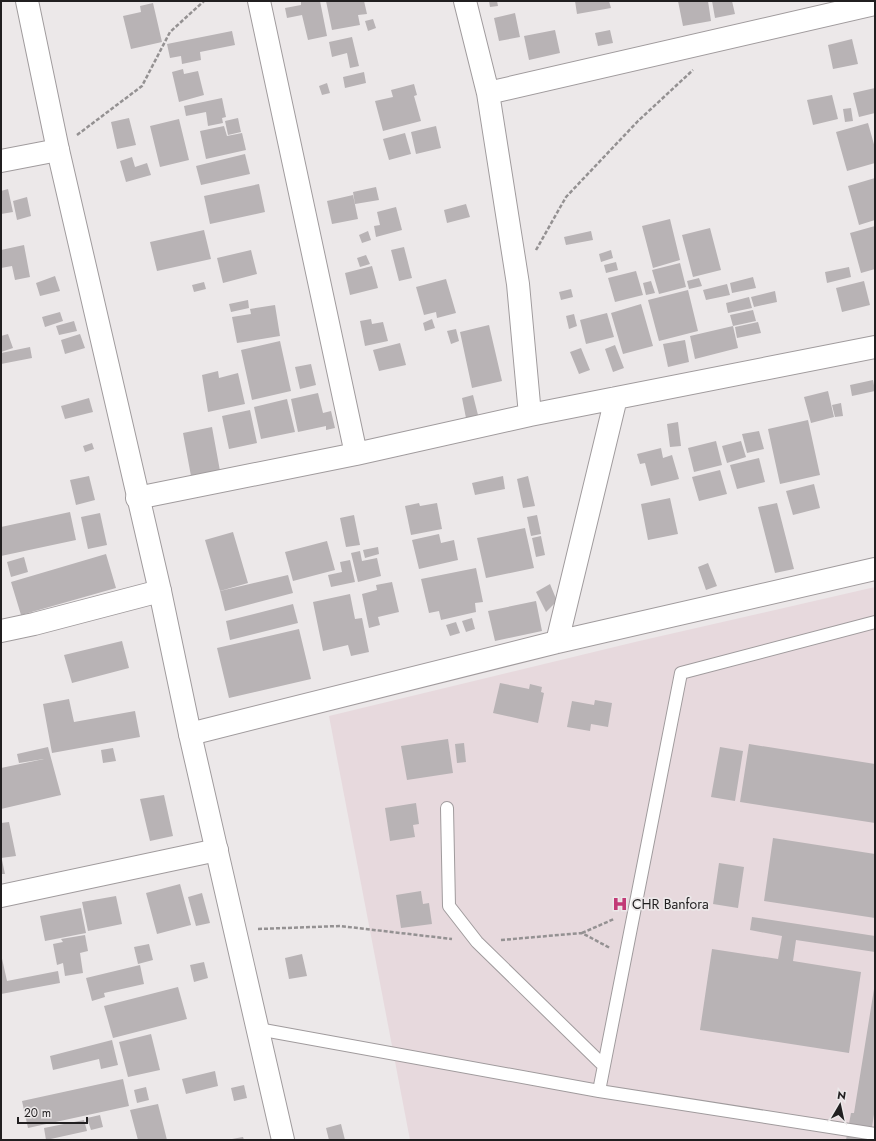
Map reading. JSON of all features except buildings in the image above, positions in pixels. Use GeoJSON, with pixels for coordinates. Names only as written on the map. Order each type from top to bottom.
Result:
{"type":"FeatureCollection","features":[{"type":"Feature","properties":{"kind":"street"},"geometry":{"type":"LineString","coordinates":[[27,1],[58,150],[137,498],[160,591],[190,734],[283,1140]]}},
{"type":"Feature","properties":{"kind":"street"},"geometry":{"type":"LineString","coordinates":[[259,1],[356,454]]}},
{"type":"Feature","properties":{"kind":"street"},"geometry":{"type":"LineString","coordinates":[[464,1],[488,93],[518,284],[530,415]]}},
{"type":"Feature","properties":{"kind":"street"},"geometry":{"type":"LineString","coordinates":[[488,93],[875,4]]}},
{"type":"Feature","properties":{"kind":"street"},"geometry":{"type":"LineString","coordinates":[[1,161],[58,150]]}},
{"type":"Feature","properties":{"kind":"street"},"geometry":{"type":"LineString","coordinates":[[137,498],[356,454],[530,415],[875,347]]}},
{"type":"Feature","properties":{"kind":"street"},"geometry":{"type":"LineString","coordinates":[[558,642],[616,398]]}},
{"type":"Feature","properties":{"kind":"street"},"geometry":{"type":"LineString","coordinates":[[190,734],[558,642],[875,570]]}},
{"type":"Feature","properties":{"kind":"street"},"geometry":{"type":"LineString","coordinates":[[1,631],[34,624],[160,591]]}},
{"type":"Feature","properties":{"kind":"street"},"geometry":{"type":"LineString","coordinates":[[1,896],[217,850]]}},
{"type":"Feature","properties":{"kind":"lane"},"geometry":{"type":"LineString","coordinates":[[599,1091],[681,673],[875,622]]}},
{"type":"Feature","properties":{"kind":"lane"},"geometry":{"type":"LineString","coordinates":[[447,808],[449,906],[477,942],[604,1066]]}},
{"type":"Feature","properties":{"kind":"lane"},"geometry":{"type":"LineString","coordinates":[[258,1029],[599,1091],[875,1134]]}},
{"type":"Feature","properties":{"kind":"path"},"geometry":{"type":"LineString","coordinates":[[58,150],[142,86],[170,32],[204,1]]}},
{"type":"Feature","properties":{"kind":"path"},"geometry":{"type":"LineString","coordinates":[[518,284],[566,197],[638,121],[694,69]]}},
{"type":"Feature","properties":{"kind":"path"},"geometry":{"type":"LineString","coordinates":[[235,930],[340,926],[477,942],[582,933],[635,910]]}},
{"type":"Feature","properties":{"kind":"path"},"geometry":{"type":"LineString","coordinates":[[582,933],[626,956]]}},
{"type":"Feature","properties":{"kind":"shaded area","name":"CHR Banfora"},"geometry":{"type":"Polygon","coordinates":[[[875,587],[875,1140],[410,1140],[329,716],[635,642],[875,587]]]}},
{"type":"Feature","properties":{"kind":"place","name":"CHR Banfora"},"geometry":{"type":"Point","coordinates":[620,904]}}]}
